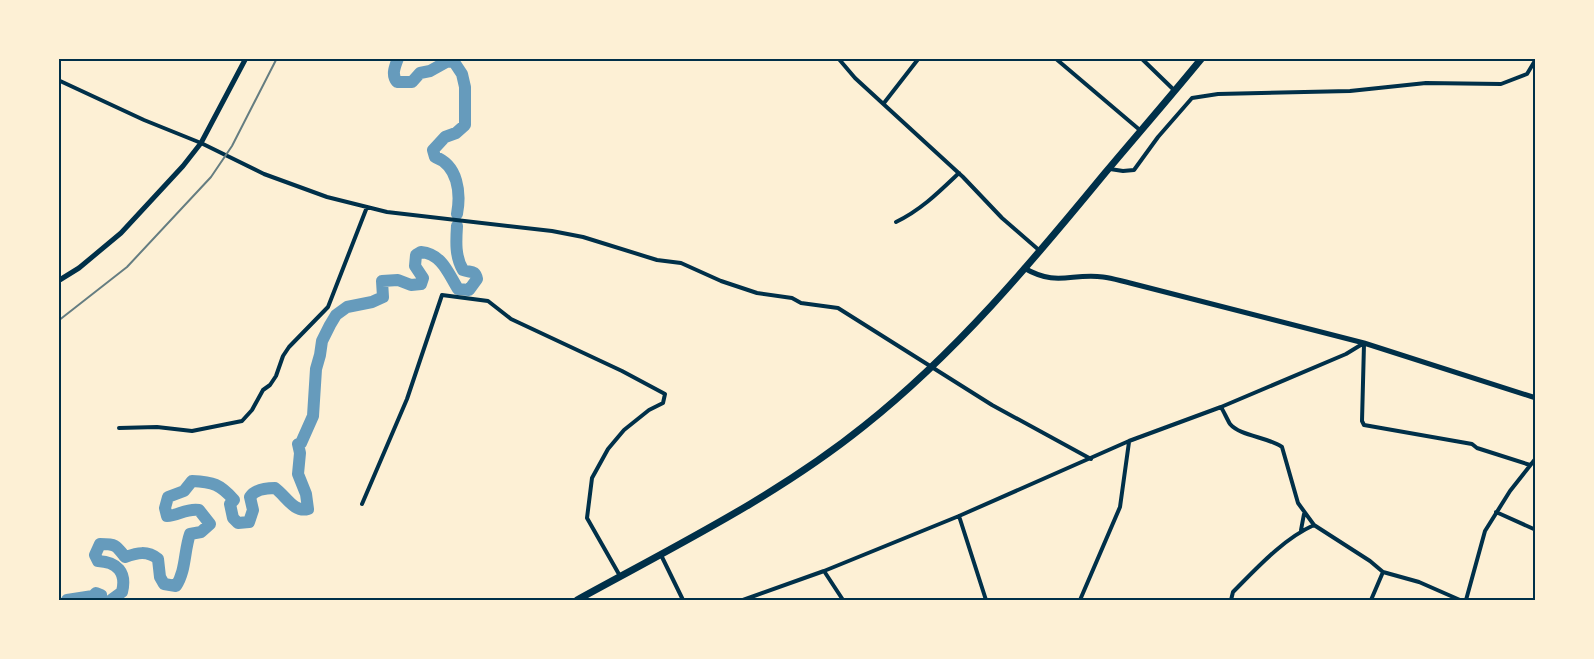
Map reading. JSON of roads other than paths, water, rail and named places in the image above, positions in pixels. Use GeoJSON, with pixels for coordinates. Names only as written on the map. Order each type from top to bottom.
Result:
{"type":"FeatureCollection","features":[{"type":"Feature","properties":{"kind":"highway"},"geometry":{"type":"LineString","coordinates":[[577,600],[589,598],[620,576],[752,502],[827,454],[898,398],[932,367],[1041,251],[1202,58]]}},
{"type":"Feature","properties":{"kind":"street"},"geometry":{"type":"LineString","coordinates":[[58,281],[79,268],[122,233],[183,166],[201,143],[246,58]]}},
{"type":"Feature","properties":{"kind":"street"},"geometry":{"type":"LineString","coordinates":[[838,58],[855,78],[959,173],[1002,218],[1041,251]]}},
{"type":"Feature","properties":{"kind":"street"},"geometry":{"type":"LineString","coordinates":[[884,103],[919,58]]}},
{"type":"Feature","properties":{"kind":"street"},"geometry":{"type":"LineString","coordinates":[[1055,58],[1142,132]]}},
{"type":"Feature","properties":{"kind":"street"},"geometry":{"type":"LineString","coordinates":[[1141,58],[1175,91]]}},
{"type":"Feature","properties":{"kind":"street"},"geometry":{"type":"LineString","coordinates":[[1109,168],[1123,171],[1134,170],[1158,137],[1192,98],[1218,94],[1350,91],[1426,83],[1501,84],[1527,74],[1536,59]]}},
{"type":"Feature","properties":{"kind":"street"},"geometry":{"type":"LineString","coordinates":[[58,80],[144,120],[201,143],[264,174],[327,197],[387,212],[552,231],[583,237],[657,260],[681,263],[721,281],[757,293],[792,298],[801,303],[838,308],[992,405],[1091,459]]}},
{"type":"Feature","properties":{"kind":"street"},"geometry":{"type":"LineString","coordinates":[[896,222],[912,214],[933,198],[959,173]]}},
{"type":"Feature","properties":{"kind":"street"},"geometry":{"type":"LineString","coordinates":[[119,428],[192,431],[242,421],[252,410],[263,390],[276,376],[289,347],[328,307],[367,207]]}},
{"type":"Feature","properties":{"kind":"street"},"geometry":{"type":"LineString","coordinates":[[1024,268],[1054,280],[1102,277],[1364,343],[1536,398]]}},
{"type":"Feature","properties":{"kind":"street"},"geometry":{"type":"LineString","coordinates":[[362,504],[407,399],[442,295],[488,301],[511,320],[622,371],[665,394],[663,403],[624,430],[608,449],[592,478],[587,518],[620,576]]}},
{"type":"Feature","properties":{"kind":"street"},"geometry":{"type":"LineString","coordinates":[[743,600],[824,571],[959,516],[1129,441],[1221,407],[1346,354],[1364,343]]}},
{"type":"Feature","properties":{"kind":"street"},"geometry":{"type":"LineString","coordinates":[[1364,343],[1362,421],[1364,425],[1472,444],[1477,448],[1530,465]]}},
{"type":"Feature","properties":{"kind":"street"},"geometry":{"type":"LineString","coordinates":[[1221,407],[1236,430],[1282,447],[1296,499],[1314,525],[1383,572],[1419,582],[1460,600]]}},
{"type":"Feature","properties":{"kind":"street"},"geometry":{"type":"LineString","coordinates":[[1080,600],[1120,507],[1129,441]]}},
{"type":"Feature","properties":{"kind":"street"},"geometry":{"type":"LineString","coordinates":[[1466,600],[1485,531],[1510,490],[1536,458]]}},
{"type":"Feature","properties":{"kind":"street"},"geometry":{"type":"LineString","coordinates":[[1496,512],[1536,530]]}},
{"type":"Feature","properties":{"kind":"street"},"geometry":{"type":"LineString","coordinates":[[1301,531],[1304,513]]}},
{"type":"Feature","properties":{"kind":"street"},"geometry":{"type":"LineString","coordinates":[[959,516],[986,600]]}},
{"type":"Feature","properties":{"kind":"street"},"geometry":{"type":"LineString","coordinates":[[1231,600],[1233,592],[1239,586],[1301,531],[1314,525]]}},
{"type":"Feature","properties":{"kind":"street"},"geometry":{"type":"LineString","coordinates":[[660,554],[682,600]]}},
{"type":"Feature","properties":{"kind":"street"},"geometry":{"type":"LineString","coordinates":[[824,571],[843,600]]}},
{"type":"Feature","properties":{"kind":"street"},"geometry":{"type":"LineString","coordinates":[[1371,600],[1383,572]]}},
{"type":"Feature","properties":{"kind":"waterway"},"geometry":{"type":"LineString","coordinates":[[398,58],[394,73],[397,82],[412,82],[420,73],[430,71],[448,61],[454,62],[462,74],[465,87],[465,125],[456,133],[445,137],[433,150],[435,157],[449,166],[453,173],[458,189],[457,214]]}},
{"type":"Feature","properties":{"kind":"waterway"},"geometry":{"type":"LineString","coordinates":[[111,600],[122,592],[123,579],[119,569],[115,566],[98,561],[95,555],[100,544],[115,546],[125,557],[142,553],[154,556],[158,559],[160,577],[164,584],[176,586],[182,574],[190,534],[201,532],[210,524],[199,510],[167,516],[165,508],[168,497],[184,491],[192,481],[211,483],[224,490],[234,500],[230,504],[233,518],[238,523],[249,522],[253,510],[250,497],[255,492],[264,489],[275,488],[298,509],[308,509],[306,494],[298,474],[300,453],[298,444],[301,443],[313,416],[316,369],[322,341],[330,325],[336,315],[347,307],[372,302],[383,297],[382,281],[398,280],[411,285],[421,284],[423,278],[415,266],[416,255],[421,252],[439,260],[458,289],[469,290],[477,279],[474,273],[463,270],[460,265],[457,226]]}},
{"type":"Feature","properties":{"kind":"waterway"},"geometry":{"type":"LineString","coordinates":[[67,600],[93,596],[96,593],[101,595],[100,600]]}},
{"type":"Feature","properties":{"kind":"railway"},"geometry":{"type":"LineString","coordinates":[[58,321],[127,267],[211,177],[232,146],[277,58]]}}]}
